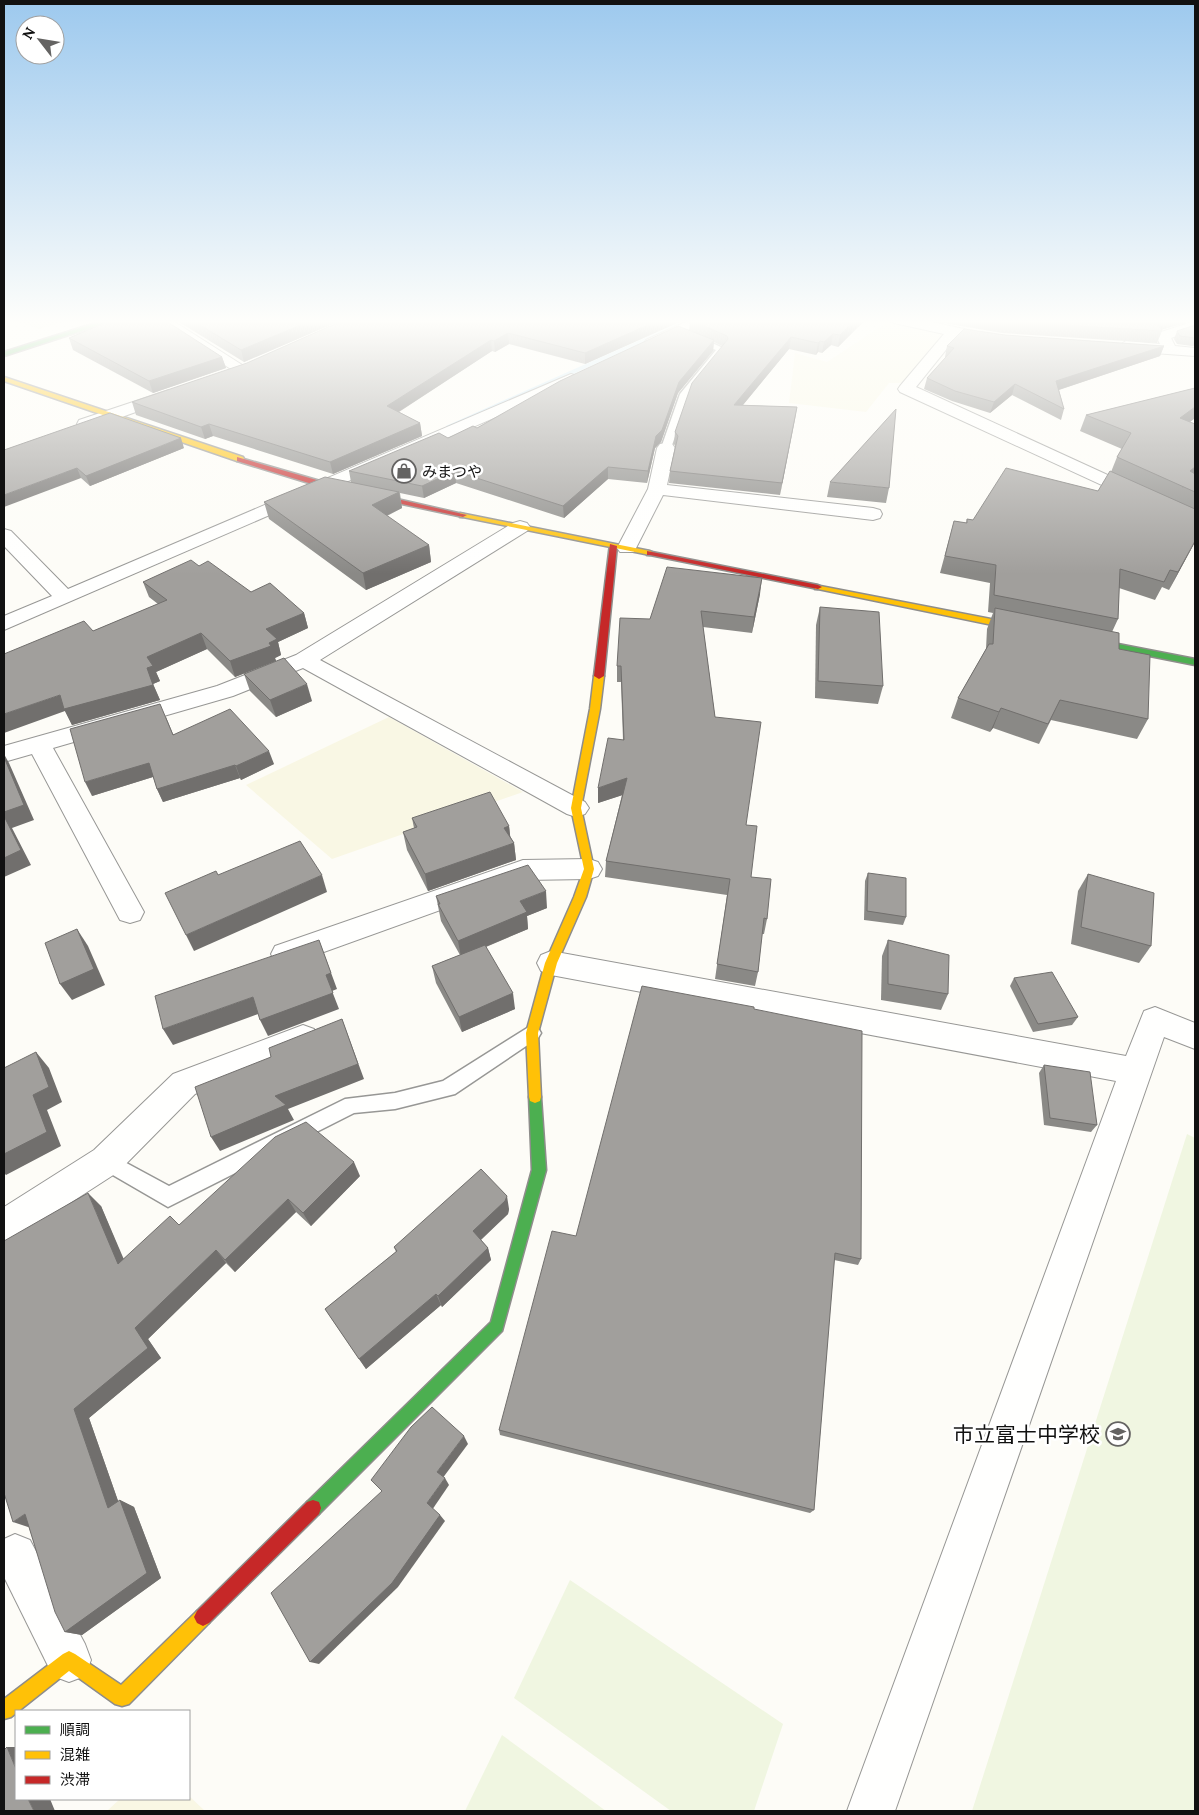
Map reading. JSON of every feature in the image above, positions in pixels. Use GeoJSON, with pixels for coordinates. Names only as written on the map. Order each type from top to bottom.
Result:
{"type":"FeatureCollection","features":[{"type":"Feature","properties":{"kind":"street"},"geometry":{"type":"LineString","coordinates":[[80,404],[264,468],[325,485],[520,528],[1039,631]]}},
{"type":"Feature","properties":{"kind":"street"},"geometry":{"type":"LineString","coordinates":[[67,431],[143,404]]}},
{"type":"Feature","properties":{"kind":"street"},"geometry":{"type":"LineString","coordinates":[[4,624],[60,593],[325,485],[513,404]]}},
{"type":"Feature","properties":{"kind":"street"},"geometry":{"type":"LineString","coordinates":[[939,404],[1086,470],[1195,522]]}},
{"type":"Feature","properties":{"kind":"street"},"geometry":{"type":"LineString","coordinates":[[15,1555],[70,1660],[122,1697],[497,1326],[539,1170],[532,1033],[550,963],[580,898],[589,869],[576,808],[595,709],[620,547],[656,489],[666,448]]}},
{"type":"Feature","properties":{"kind":"street"},"geometry":{"type":"LineString","coordinates":[[656,489],[872,514]]}},
{"type":"Feature","properties":{"kind":"street"},"geometry":{"type":"LineString","coordinates":[[4,754],[225,691],[304,660],[520,528]]}},
{"type":"Feature","properties":{"kind":"street"},"geometry":{"type":"LineString","coordinates":[[4,535],[60,593]]}},
{"type":"Feature","properties":{"kind":"street"},"geometry":{"type":"LineString","coordinates":[[1068,637],[1195,662]]}},
{"type":"Feature","properties":{"kind":"street"},"geometry":{"type":"LineString","coordinates":[[304,660],[576,808]]}},
{"type":"Feature","properties":{"kind":"street"},"geometry":{"type":"LineString","coordinates":[[39,745],[130,912]]}},
{"type":"Feature","properties":{"kind":"street"},"geometry":{"type":"LineString","coordinates":[[282,956],[523,870],[589,869]]}},
{"type":"Feature","properties":{"kind":"street"},"geometry":{"type":"LineString","coordinates":[[550,963],[1135,1071]]}},
{"type":"Feature","properties":{"kind":"street"},"geometry":{"type":"LineString","coordinates":[[871,1811],[1135,1071],[1155,1020],[1195,1036]]}},
{"type":"Feature","properties":{"kind":"street"},"geometry":{"type":"LineString","coordinates":[[4,1226],[106,1161],[184,1084],[331,1027]]}},
{"type":"Feature","properties":{"kind":"street"},"geometry":{"type":"LineString","coordinates":[[4,1710],[70,1660]]}},
{"type":"Feature","properties":{"kind":"lane"},"geometry":{"type":"LineString","coordinates":[[666,448],[682,404]]}},
{"type":"Feature","properties":{"kind":"lane"},"geometry":{"type":"LineString","coordinates":[[106,1161],[168,1197],[352,1104],[395,1101],[448,1088],[532,1033]]}},
{"type":"Feature","properties":{"kind":"shaded area"},"geometry":{"type":"Polygon","coordinates":[[[795,404],[873,404],[866,412],[795,404]]]}},
{"type":"Feature","properties":{"kind":"shaded area"},"geometry":{"type":"Polygon","coordinates":[[[389,717],[523,792],[332,859],[246,785],[389,717]]]}},
{"type":"Feature","properties":{"kind":"shaded area"},"geometry":{"type":"Polygon","coordinates":[[[190,1797],[205,1811],[107,1811],[119,1800],[190,1800],[190,1797]]]}},
{"type":"Feature","properties":{"kind":"green space","name":"市立富士中学校"},"geometry":{"type":"Polygon","coordinates":[[[1187,1134],[1195,1138],[1195,1811],[972,1811],[1187,1134]]]}},
{"type":"Feature","properties":{"kind":"green space"},"geometry":{"type":"Polygon","coordinates":[[[570,1580],[783,1724],[754,1811],[671,1811],[514,1698],[570,1580]]]}},
{"type":"Feature","properties":{"kind":"green space"},"geometry":{"type":"Polygon","coordinates":[[[502,1735],[606,1811],[465,1811],[502,1735]]]}},
{"type":"Feature","properties":{"kind":"building"},"geometry":{"type":"Polygon","coordinates":[[[137,404],[391,404],[387,406],[420,423],[330,462],[209,424],[201,427],[137,404]]]}},
{"type":"Feature","properties":{"kind":"building"},"geometry":{"type":"Polygon","coordinates":[[[520,404],[671,404],[662,430],[656,436],[648,471],[608,467],[563,506],[455,471],[422,486],[349,471],[439,433],[448,438],[473,426],[477,428],[520,404]]]}},
{"type":"Feature","properties":{"kind":"building"},"geometry":{"type":"Polygon","coordinates":[[[685,404],[797,407],[782,483],[670,471],[678,436],[675,432],[685,404]]]}},
{"type":"Feature","properties":{"kind":"building"},"geometry":{"type":"Polygon","coordinates":[[[1054,404],[1062,404],[1064,409],[1054,404]]]}},
{"type":"Feature","properties":{"kind":"building"},"geometry":{"type":"Polygon","coordinates":[[[1132,404],[1195,404],[1195,407],[1180,418],[1195,424],[1195,467],[1190,471],[1195,474],[1195,492],[1117,457],[1131,433],[1086,415],[1132,404]]]}},
{"type":"Feature","properties":{"kind":"building"},"geometry":{"type":"Polygon","coordinates":[[[896,409],[889,488],[830,482],[896,409]]]}},
{"type":"Feature","properties":{"kind":"building"},"geometry":{"type":"Polygon","coordinates":[[[110,413],[181,438],[86,476],[77,468],[4,495],[4,450],[110,413]]]}},
{"type":"Feature","properties":{"kind":"building"},"geometry":{"type":"Polygon","coordinates":[[[1006,468],[1098,491],[1110,471],[1195,509],[1195,541],[1178,572],[1170,570],[1164,582],[1120,569],[1118,619],[994,595],[996,565],[945,556],[954,521],[967,523],[967,519],[973,520],[1006,468]]]}},
{"type":"Feature","properties":{"kind":"building"},"geometry":{"type":"Polygon","coordinates":[[[325,477],[399,492],[372,505],[429,545],[363,573],[264,502],[325,477]]]}},
{"type":"Feature","properties":{"kind":"building"},"geometry":{"type":"Polygon","coordinates":[[[191,560],[199,566],[208,561],[251,592],[270,583],[304,613],[266,629],[277,639],[269,643],[271,646],[230,661],[201,633],[147,657],[153,666],[147,668],[153,685],[64,709],[60,695],[4,714],[4,654],[84,621],[93,631],[167,600],[143,582],[191,560]]]}},
{"type":"Feature","properties":{"kind":"building"},"geometry":{"type":"Polygon","coordinates":[[[667,567],[762,578],[754,617],[701,611],[715,717],[761,722],[746,825],[757,826],[751,877],[771,879],[767,919],[764,918],[758,972],[717,964],[730,879],[606,861],[627,778],[598,788],[608,738],[624,740],[621,666],[617,666],[620,618],[650,619],[667,567]]]}},
{"type":"Feature","properties":{"kind":"building"},"geometry":{"type":"Polygon","coordinates":[[[820,607],[879,612],[883,686],[818,681],[820,607]]]}},
{"type":"Feature","properties":{"kind":"building"},"geometry":{"type":"Polygon","coordinates":[[[995,608],[1119,633],[1119,649],[1150,655],[1148,719],[1060,700],[1048,724],[1001,708],[999,712],[958,698],[989,644],[993,644],[995,608]]]}},
{"type":"Feature","properties":{"kind":"building"},"geometry":{"type":"Polygon","coordinates":[[[284,658],[307,684],[270,700],[244,674],[284,658]]]}},
{"type":"Feature","properties":{"kind":"building"},"geometry":{"type":"Polygon","coordinates":[[[160,704],[173,735],[230,709],[269,751],[236,766],[157,789],[149,763],[85,782],[70,729],[160,704]]]}},
{"type":"Feature","properties":{"kind":"building"},"geometry":{"type":"Polygon","coordinates":[[[4,757],[24,805],[4,812],[4,757]]]}},
{"type":"Feature","properties":{"kind":"building"},"geometry":{"type":"Polygon","coordinates":[[[490,792],[509,826],[504,828],[514,843],[425,874],[403,832],[417,827],[412,818],[490,792]]]}},
{"type":"Feature","properties":{"kind":"building"},"geometry":{"type":"Polygon","coordinates":[[[4,816],[21,850],[4,858],[4,816]]]}},
{"type":"Feature","properties":{"kind":"building"},"geometry":{"type":"Polygon","coordinates":[[[300,841],[322,875],[186,935],[165,893],[216,871],[218,875],[300,841]]]}},
{"type":"Feature","properties":{"kind":"building"},"geometry":{"type":"Polygon","coordinates":[[[528,865],[546,891],[520,901],[527,912],[458,941],[438,904],[440,904],[436,896],[528,865]]]}},
{"type":"Feature","properties":{"kind":"building"},"geometry":{"type":"Polygon","coordinates":[[[868,873],[906,878],[906,917],[867,911],[868,873]]]}},
{"type":"Feature","properties":{"kind":"building"},"geometry":{"type":"Polygon","coordinates":[[[1088,874],[1154,893],[1151,946],[1081,927],[1088,874]]]}},
{"type":"Feature","properties":{"kind":"building"},"geometry":{"type":"Polygon","coordinates":[[[77,929],[94,969],[60,984],[45,943],[77,929]]]}},
{"type":"Feature","properties":{"kind":"building"},"geometry":{"type":"Polygon","coordinates":[[[319,940],[331,973],[326,975],[333,993],[260,1020],[253,997],[163,1029],[155,996],[319,940]]]}},
{"type":"Feature","properties":{"kind":"building"},"geometry":{"type":"Polygon","coordinates":[[[888,940],[949,955],[948,994],[888,984],[888,940]]]}},
{"type":"Feature","properties":{"kind":"building"},"geometry":{"type":"Polygon","coordinates":[[[485,945],[513,993],[459,1017],[432,966],[485,945]]]}},
{"type":"Feature","properties":{"kind":"building"},"geometry":{"type":"Polygon","coordinates":[[[1052,972],[1078,1017],[1038,1024],[1014,978],[1052,972]]]}},
{"type":"Feature","properties":{"kind":"building"},"geometry":{"type":"Polygon","coordinates":[[[642,986],[754,1007],[754,1009],[862,1031],[861,1259],[835,1253],[814,1510],[499,1430],[552,1231],[576,1236],[642,986]]]}},
{"type":"Feature","properties":{"kind":"building"},"geometry":{"type":"Polygon","coordinates":[[[342,1019],[358,1064],[275,1096],[286,1105],[211,1137],[195,1087],[271,1057],[269,1048],[342,1019]]]}},
{"type":"Feature","properties":{"kind":"building"},"geometry":{"type":"Polygon","coordinates":[[[36,1052],[49,1087],[33,1095],[47,1132],[4,1154],[4,1068],[36,1052]]]}},
{"type":"Feature","properties":{"kind":"building"},"geometry":{"type":"Polygon","coordinates":[[[1044,1065],[1090,1072],[1097,1125],[1050,1118],[1044,1065]]]}},
{"type":"Feature","properties":{"kind":"building"},"geometry":{"type":"Polygon","coordinates":[[[306,1122],[354,1162],[303,1213],[288,1199],[225,1260],[216,1250],[135,1328],[148,1348],[74,1409],[108,1508],[120,1500],[147,1573],[65,1632],[55,1612],[25,1514],[13,1522],[4,1493],[4,1241],[88,1193],[118,1264],[170,1216],[179,1225],[275,1137],[306,1122]]]}},
{"type":"Feature","properties":{"kind":"building"},"geometry":{"type":"Polygon","coordinates":[[[481,1169],[507,1196],[505,1201],[473,1231],[488,1248],[438,1296],[436,1294],[359,1359],[325,1309],[397,1251],[394,1247],[481,1169]]]}},
{"type":"Feature","properties":{"kind":"building"},"geometry":{"type":"Polygon","coordinates":[[[432,1407],[464,1436],[437,1472],[445,1478],[427,1503],[440,1515],[392,1583],[310,1662],[271,1593],[382,1491],[371,1480],[411,1427],[432,1407]]]}},
{"type":"Feature","properties":{"kind":"building"},"geometry":{"type":"Polygon","coordinates":[[[7,1747],[15,1767],[15,1800],[28,1800],[34,1811],[4,1811],[4,1750],[7,1747]]]}},
{"type":"Feature","properties":{"kind":"waterway"},"geometry":{"type":"LineString","coordinates":[[450,426],[500,404]]}},
{"type":"Feature","properties":{"kind":"traffic: fast"},"geometry":{"type":"LineString","coordinates":[[1082,640],[1195,662]]}},
{"type":"Feature","properties":{"kind":"traffic: fast"},"geometry":{"type":"LineString","coordinates":[[313,1508],[497,1326],[539,1170],[535,1097]]}},
{"type":"Feature","properties":{"kind":"traffic: slow"},"geometry":{"type":"LineString","coordinates":[[77,404],[240,459]]}},
{"type":"Feature","properties":{"kind":"traffic: slow"},"geometry":{"type":"LineString","coordinates":[[463,515],[650,553]]}},
{"type":"Feature","properties":{"kind":"traffic: slow"},"geometry":{"type":"LineString","coordinates":[[818,587],[1027,629]]}},
{"type":"Feature","properties":{"kind":"traffic: slow"},"geometry":{"type":"LineString","coordinates":[[535,1097],[532,1033],[551,963],[580,897],[589,869],[576,808],[595,709],[599,676]]}},
{"type":"Feature","properties":{"kind":"traffic: slow"},"geometry":{"type":"LineString","coordinates":[[4,1710],[69,1660],[122,1697],[203,1617]]}},
{"type":"Feature","properties":{"kind":"traffic: jam"},"geometry":{"type":"LineString","coordinates":[[240,459],[325,485],[463,515]]}},
{"type":"Feature","properties":{"kind":"traffic: jam"},"geometry":{"type":"LineString","coordinates":[[599,676],[613,546]]}},
{"type":"Feature","properties":{"kind":"traffic: jam"},"geometry":{"type":"LineString","coordinates":[[650,553],[818,587]]}},
{"type":"Feature","properties":{"kind":"traffic: jam"},"geometry":{"type":"LineString","coordinates":[[203,1617],[313,1508]]}},
{"type":"Feature","properties":{"kind":"place","name":"みまつや"},"geometry":{"type":"Point","coordinates":[404,471]}},
{"type":"Feature","properties":{"kind":"place","name":"市立富士中学校"},"geometry":{"type":"Point","coordinates":[1118,1434]}}]}
